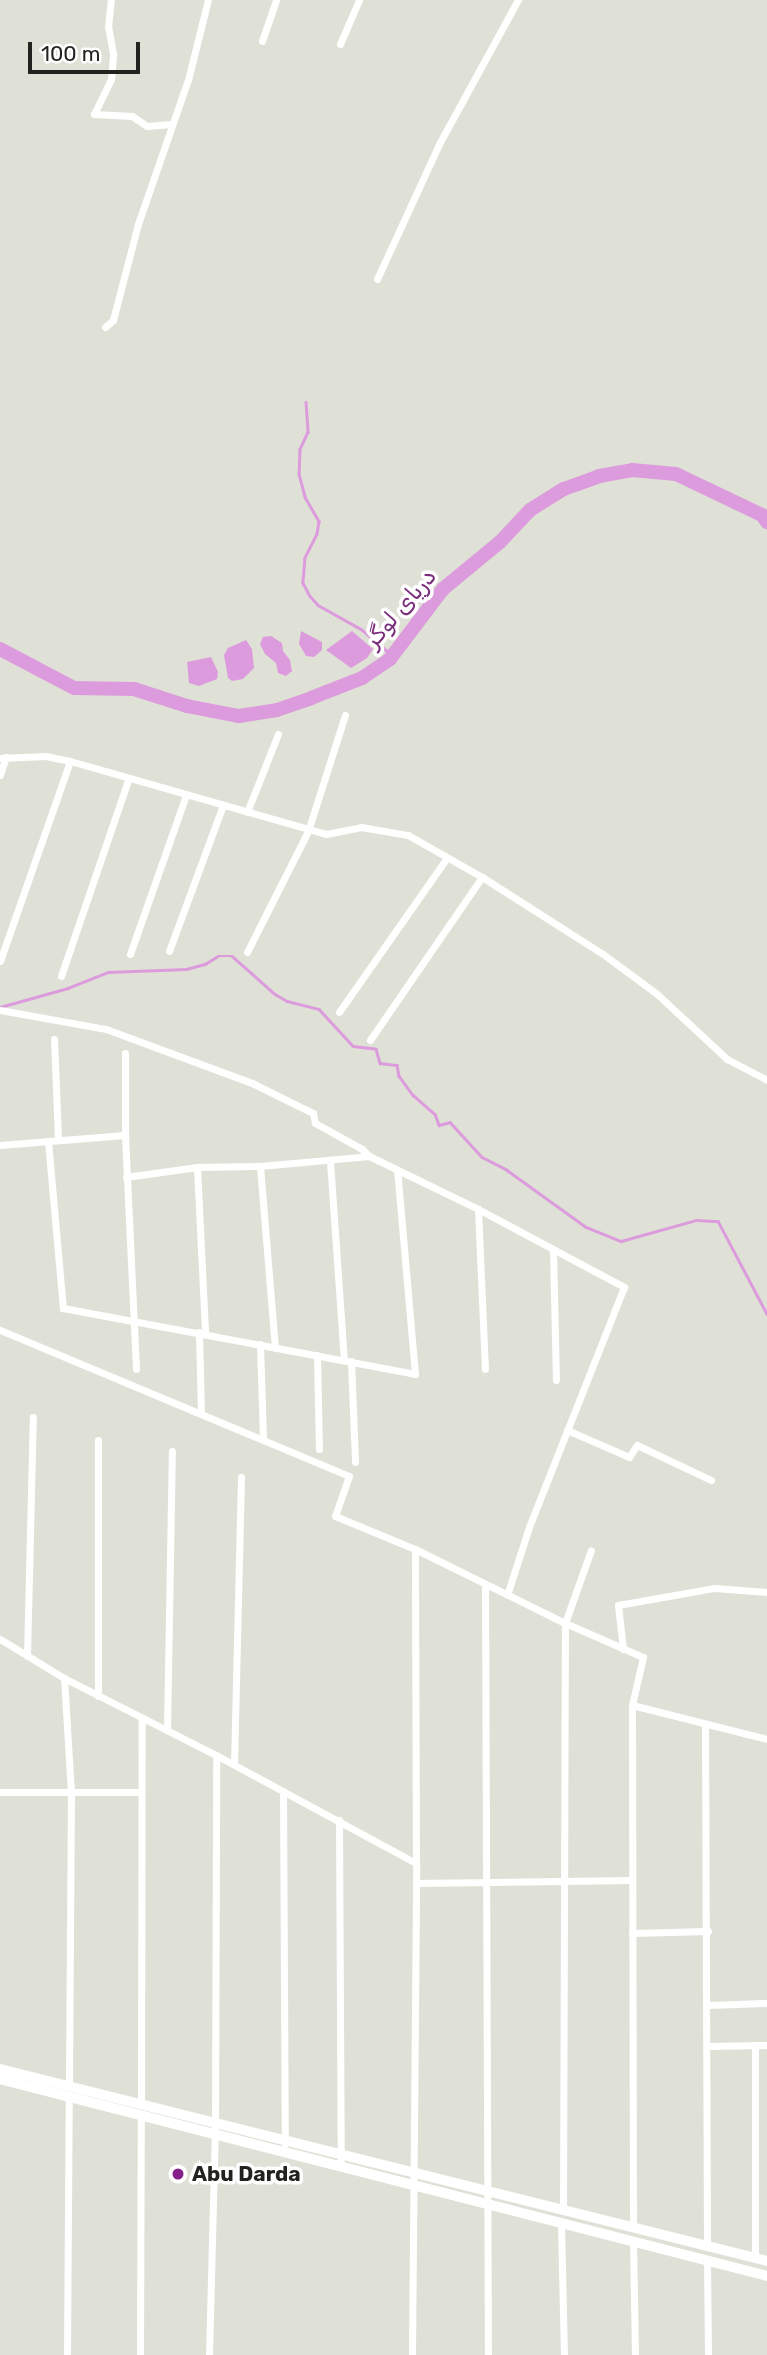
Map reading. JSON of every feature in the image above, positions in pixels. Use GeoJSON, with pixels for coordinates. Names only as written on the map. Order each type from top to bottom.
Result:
{"type":"FeatureCollection","features":[{"type":"Feature","properties":{"kind":"street"},"geometry":{"type":"LineString","coordinates":[[111,0],[108,27],[113,54],[111,79],[94,114],[132,116],[147,126],[171,124]]}},
{"type":"Feature","properties":{"kind":"street"},"geometry":{"type":"LineString","coordinates":[[105,327],[113,320],[138,224],[188,80],[208,0]]}},
{"type":"Feature","properties":{"kind":"street"},"geometry":{"type":"LineString","coordinates":[[262,41],[276,0]]}},
{"type":"Feature","properties":{"kind":"street"},"geometry":{"type":"LineString","coordinates":[[340,44],[359,0]]}},
{"type":"Feature","properties":{"kind":"street"},"geometry":{"type":"LineString","coordinates":[[377,279],[439,144],[518,0]]}},
{"type":"Feature","properties":{"kind":"street"},"geometry":{"type":"LineString","coordinates":[[247,952],[308,831],[345,715]]}},
{"type":"Feature","properties":{"kind":"street"},"geometry":{"type":"LineString","coordinates":[[247,812],[278,734]]}},
{"type":"Feature","properties":{"kind":"street"},"geometry":{"type":"LineString","coordinates":[[0,775],[3,757],[46,756],[308,831],[326,834],[361,827],[408,835],[446,859],[482,877],[603,954],[657,994],[727,1059],[767,1080]]}},
{"type":"Feature","properties":{"kind":"street"},"geometry":{"type":"LineString","coordinates":[[0,961],[70,761]]}},
{"type":"Feature","properties":{"kind":"street"},"geometry":{"type":"LineString","coordinates":[[61,976],[128,780]]}},
{"type":"Feature","properties":{"kind":"street"},"geometry":{"type":"LineString","coordinates":[[130,954],[186,795]]}},
{"type":"Feature","properties":{"kind":"street"},"geometry":{"type":"LineString","coordinates":[[169,951],[223,805]]}},
{"type":"Feature","properties":{"kind":"street"},"geometry":{"type":"LineString","coordinates":[[339,1012],[446,859]]}},
{"type":"Feature","properties":{"kind":"street"},"geometry":{"type":"LineString","coordinates":[[370,1040],[482,877]]}},
{"type":"Feature","properties":{"kind":"street"},"geometry":{"type":"LineString","coordinates":[[0,1010],[106,1029],[252,1083],[313,1114],[315,1123],[362,1149],[369,1156],[478,1209],[624,1287],[529,1527],[507,1595]]}},
{"type":"Feature","properties":{"kind":"street"},"geometry":{"type":"LineString","coordinates":[[54,1039],[58,1140]]}},
{"type":"Feature","properties":{"kind":"street"},"geometry":{"type":"LineString","coordinates":[[125,1053],[126,1177],[136,1369]]}},
{"type":"Feature","properties":{"kind":"street"},"geometry":{"type":"LineString","coordinates":[[0,1145],[125,1135]]}},
{"type":"Feature","properties":{"kind":"street"},"geometry":{"type":"LineString","coordinates":[[48,1141],[63,1308],[415,1374],[397,1170]]}},
{"type":"Feature","properties":{"kind":"street"},"geometry":{"type":"LineString","coordinates":[[126,1177],[197,1167],[260,1166],[369,1156]]}},
{"type":"Feature","properties":{"kind":"street"},"geometry":{"type":"LineString","coordinates":[[330,1161],[355,1462]]}},
{"type":"Feature","properties":{"kind":"street"},"geometry":{"type":"LineString","coordinates":[[260,1166],[275,1347]]}},
{"type":"Feature","properties":{"kind":"street"},"geometry":{"type":"LineString","coordinates":[[197,1167],[202,1333],[201,1413]]}},
{"type":"Feature","properties":{"kind":"street"},"geometry":{"type":"LineString","coordinates":[[478,1209],[485,1369]]}},
{"type":"Feature","properties":{"kind":"street"},"geometry":{"type":"LineString","coordinates":[[553,1250],[556,1380]]}},
{"type":"Feature","properties":{"kind":"street"},"geometry":{"type":"LineString","coordinates":[[0,1330],[349,1476],[335,1516],[415,1549],[485,1585],[643,1658],[632,1705],[633,2228]]}},
{"type":"Feature","properties":{"kind":"street"},"geometry":{"type":"LineString","coordinates":[[260,1344],[263,1440]]}},
{"type":"Feature","properties":{"kind":"street"},"geometry":{"type":"LineString","coordinates":[[317,1355],[319,1449]]}},
{"type":"Feature","properties":{"kind":"street"},"geometry":{"type":"LineString","coordinates":[[27,1656],[33,1417]]}},
{"type":"Feature","properties":{"kind":"street"},"geometry":{"type":"LineString","coordinates":[[567,1430],[629,1457],[637,1445],[711,1480]]}},
{"type":"Feature","properties":{"kind":"street"},"geometry":{"type":"LineString","coordinates":[[98,1440],[98,1696]]}},
{"type":"Feature","properties":{"kind":"street"},"geometry":{"type":"LineString","coordinates":[[167,1730],[172,1451]]}},
{"type":"Feature","properties":{"kind":"street"},"geometry":{"type":"LineString","coordinates":[[234,1765],[241,1478]]}},
{"type":"Feature","properties":{"kind":"street"},"geometry":{"type":"LineString","coordinates":[[412,2355],[411,2186],[416,1883],[415,1549]]}},
{"type":"Feature","properties":{"kind":"street"},"geometry":{"type":"LineString","coordinates":[[563,2211],[565,1623],[591,1550]]}},
{"type":"Feature","properties":{"kind":"street"},"geometry":{"type":"LineString","coordinates":[[485,1585],[488,2355]]}},
{"type":"Feature","properties":{"kind":"street"},"geometry":{"type":"LineString","coordinates":[[623,1649],[618,1605],[714,1588],[767,1592]]}},
{"type":"Feature","properties":{"kind":"street"},"geometry":{"type":"LineString","coordinates":[[0,1639],[64,1678],[216,1755],[416,1863]]}},
{"type":"Feature","properties":{"kind":"street"},"geometry":{"type":"LineString","coordinates":[[64,1678],[71,1792],[67,2355]]}},
{"type":"Feature","properties":{"kind":"street"},"geometry":{"type":"LineString","coordinates":[[632,1705],[767,1739]]}},
{"type":"Feature","properties":{"kind":"street"},"geometry":{"type":"LineString","coordinates":[[141,2105],[142,1718]]}},
{"type":"Feature","properties":{"kind":"street"},"geometry":{"type":"LineString","coordinates":[[705,1724],[709,2005],[708,2246]]}},
{"type":"Feature","properties":{"kind":"street"},"geometry":{"type":"LineString","coordinates":[[209,2355],[215,2129],[216,1755]]}},
{"type":"Feature","properties":{"kind":"street"},"geometry":{"type":"LineString","coordinates":[[283,1791],[285,2147]]}},
{"type":"Feature","properties":{"kind":"street"},"geometry":{"type":"LineString","coordinates":[[0,1792],[140,1792]]}},
{"type":"Feature","properties":{"kind":"street"},"geometry":{"type":"LineString","coordinates":[[339,1820],[341,2162]]}},
{"type":"Feature","properties":{"kind":"street"},"geometry":{"type":"LineString","coordinates":[[416,1883],[632,1880]]}},
{"type":"Feature","properties":{"kind":"street"},"geometry":{"type":"LineString","coordinates":[[632,1933],[708,1931]]}},
{"type":"Feature","properties":{"kind":"street"},"geometry":{"type":"LineString","coordinates":[[709,2005],[767,2003]]}},
{"type":"Feature","properties":{"kind":"street"},"geometry":{"type":"LineString","coordinates":[[755,2045],[755,2258]]}},
{"type":"Feature","properties":{"kind":"street"},"geometry":{"type":"LineString","coordinates":[[709,2046],[767,2045]]}},
{"type":"Feature","properties":{"kind":"street"},"geometry":{"type":"LineString","coordinates":[[0,2070],[141,2117],[215,2129]]}},
{"type":"Feature","properties":{"kind":"street"},"geometry":{"type":"LineString","coordinates":[[0,2079],[141,2105],[215,2129],[341,2162],[411,2186],[767,2276]]}},
{"type":"Feature","properties":{"kind":"street"},"geometry":{"type":"LineString","coordinates":[[140,2355],[141,2117]]}},
{"type":"Feature","properties":{"kind":"street"},"geometry":{"type":"LineString","coordinates":[[341,2162],[412,2174],[767,2261]]}},
{"type":"Feature","properties":{"kind":"street"},"geometry":{"type":"LineString","coordinates":[[561,2224],[564,2355]]}},
{"type":"Feature","properties":{"kind":"street"},"geometry":{"type":"LineString","coordinates":[[633,2241],[635,2355]]}},
{"type":"Feature","properties":{"kind":"street"},"geometry":{"type":"LineString","coordinates":[[707,2259],[708,2355]]}},
{"type":"Feature","properties":{"kind":"shaded area"},"geometry":{"type":"Polygon","coordinates":[[[301,631],[322,642],[322,650],[314,657],[306,656],[299,644],[301,631]]]}},
{"type":"Feature","properties":{"kind":"shaded area"},"geometry":{"type":"Polygon","coordinates":[[[352,631],[373,649],[367,658],[351,668],[326,650],[352,631]]]}},
{"type":"Feature","properties":{"kind":"shaded area"},"geometry":{"type":"Polygon","coordinates":[[[271,636],[282,643],[283,651],[290,660],[292,671],[286,676],[278,673],[276,663],[265,654],[260,644],[263,637],[271,636]]]}},
{"type":"Feature","properties":{"kind":"shaded area"},"geometry":{"type":"Polygon","coordinates":[[[246,640],[252,649],[254,668],[243,679],[232,681],[228,678],[224,655],[228,648],[246,640]]]}},
{"type":"Feature","properties":{"kind":"shaded area"},"geometry":{"type":"Polygon","coordinates":[[[211,657],[218,672],[217,679],[199,686],[189,683],[187,662],[211,657]]]}},
{"type":"Feature","properties":{"kind":"waterway"},"geometry":{"type":"LineString","coordinates":[[306,402],[308,432],[300,449],[299,474],[305,497],[319,521],[317,534],[305,558],[303,583],[318,605],[361,629],[386,650],[390,659]]}},
{"type":"Feature","properties":{"kind":"waterway","name":"دریای لوگر"},"geometry":{"type":"LineString","coordinates":[[0,649],[74,688],[134,689],[187,706],[239,716],[277,710],[362,678],[390,659],[443,589],[500,542],[530,510],[564,489],[599,476],[632,470],[676,474],[762,515],[767,522]]}},
{"type":"Feature","properties":{"kind":"waterway"},"geometry":{"type":"LineString","coordinates":[[0,1007],[68,988],[108,972],[186,969],[205,964],[218,956],[232,956],[275,994],[287,1001],[319,1009],[353,1046],[376,1049],[380,1063],[397,1065],[399,1076],[413,1095],[435,1114],[439,1125],[450,1122],[482,1157],[507,1170],[586,1227],[621,1241],[696,1220],[718,1221],[767,1314]]}},
{"type":"Feature","properties":{"kind":"place","name":"Abu Darda"},"geometry":{"type":"Point","coordinates":[178,2174]}}]}
